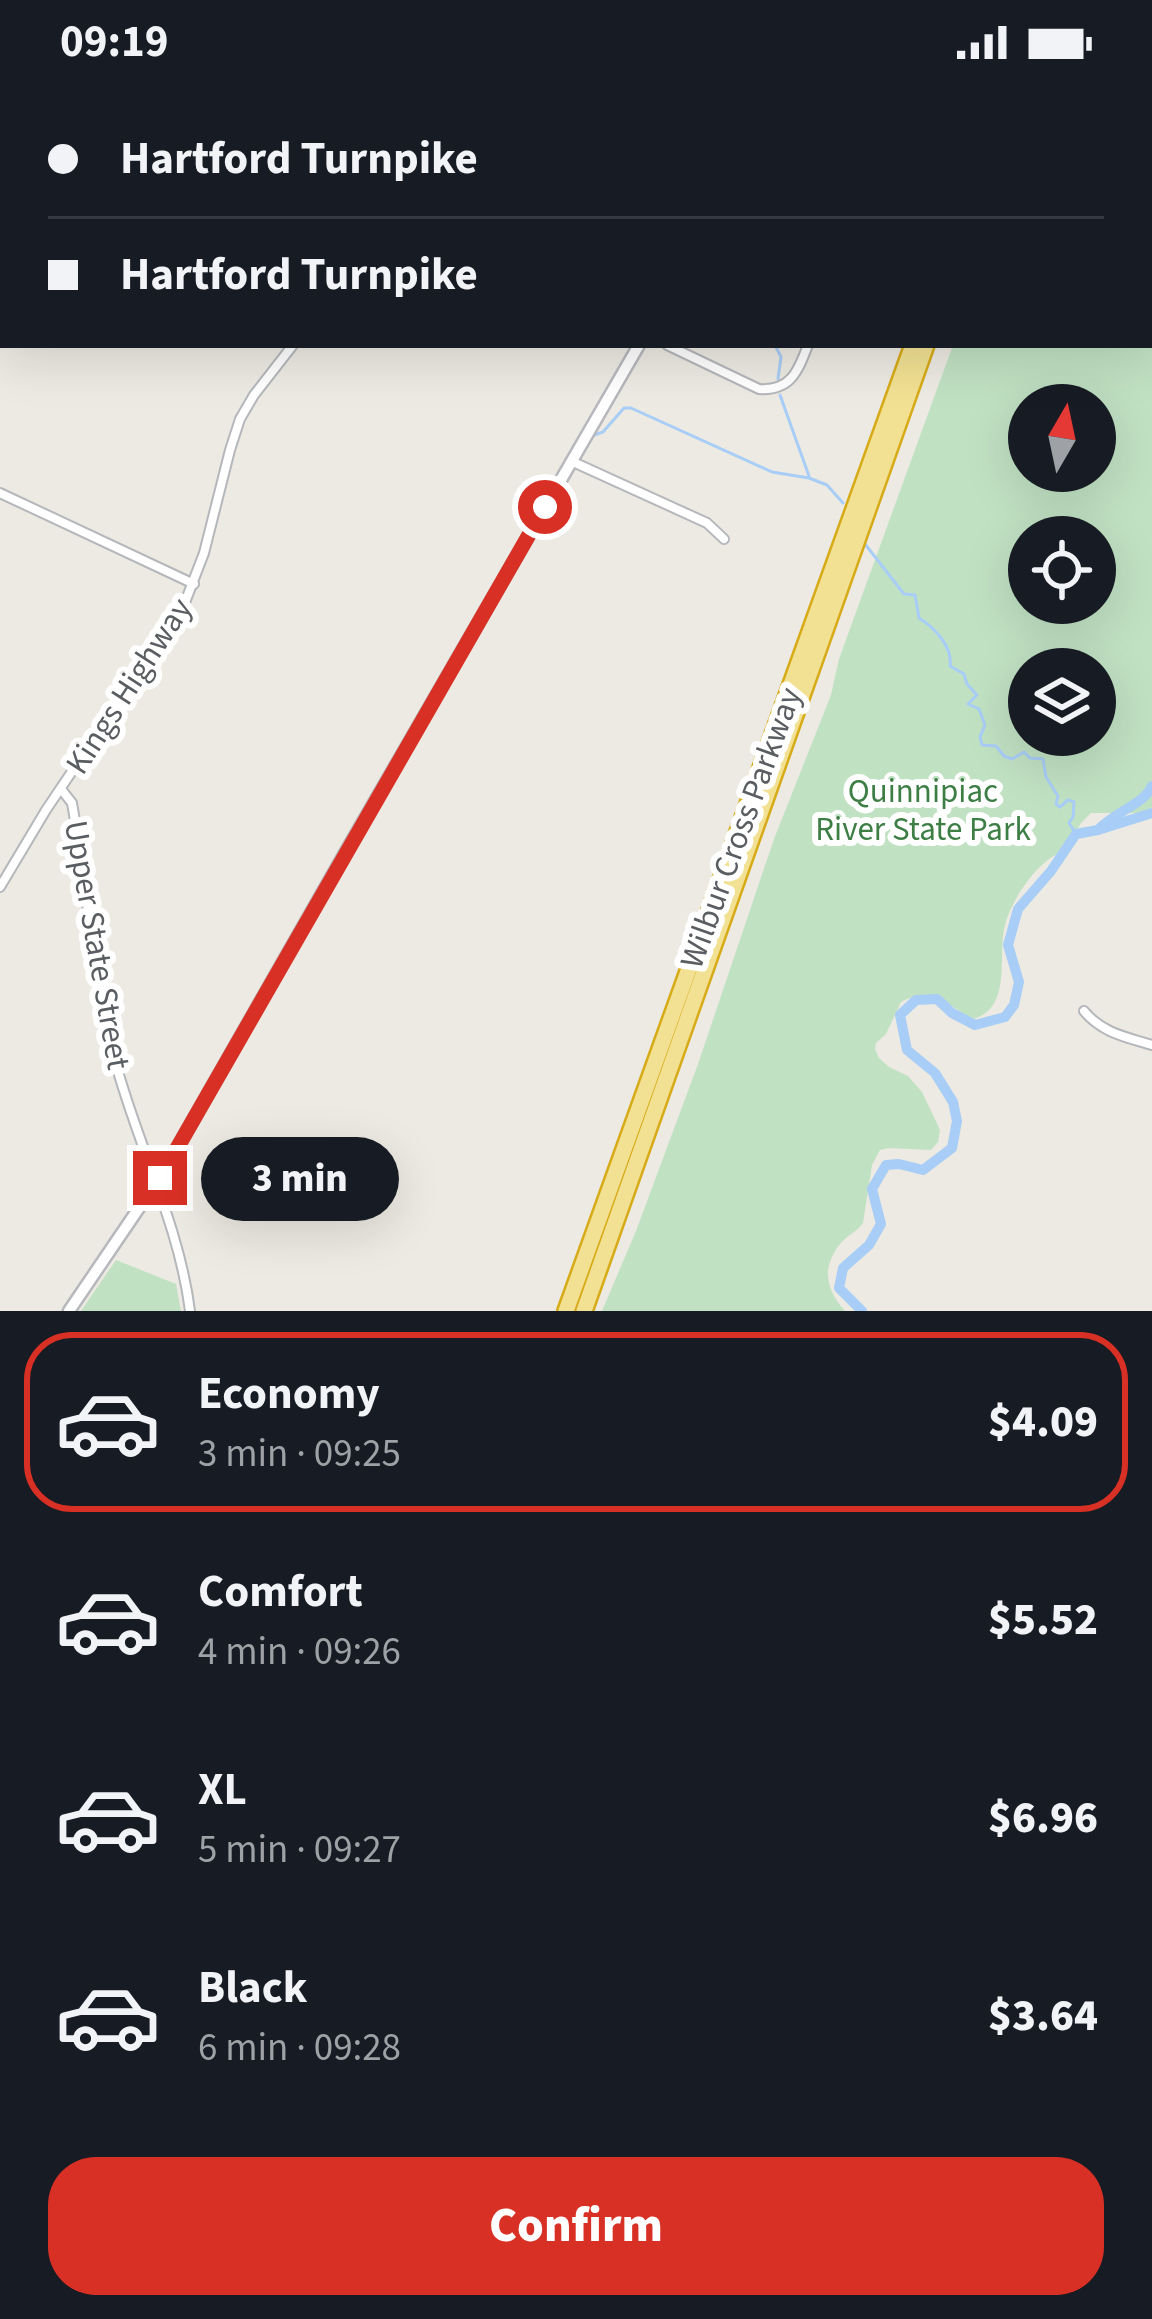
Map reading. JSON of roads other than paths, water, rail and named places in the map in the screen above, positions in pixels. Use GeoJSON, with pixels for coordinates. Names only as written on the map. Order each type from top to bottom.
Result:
{"type":"FeatureCollection","features":[{"type":"Feature","properties":{"kind":"highway","name":"Wilbur Cross Parkway"},"geometry":{"type":"LineString","coordinates":[[566,1311],[912,348]]}},
{"type":"Feature","properties":{"kind":"highway","name":"Wilbur Cross Parkway"},"geometry":{"type":"LineString","coordinates":[[584,1311],[925,348]]}},
{"type":"Feature","properties":{"kind":"main road"},"geometry":{"type":"LineString","coordinates":[[69,1311],[155,1186],[637,348]]}},
{"type":"Feature","properties":{"kind":"street","name":"Kings Highway"},"geometry":{"type":"LineString","coordinates":[[0,887],[170,629],[194,584],[238,425],[254,395],[291,348]]}},
{"type":"Feature","properties":{"kind":"street"},"geometry":{"type":"LineString","coordinates":[[674,348],[759,389],[770,389],[792,380],[807,348]]}},
{"type":"Feature","properties":{"kind":"street"},"geometry":{"type":"LineString","coordinates":[[572,461],[707,523],[724,539]]}},
{"type":"Feature","properties":{"kind":"street"},"geometry":{"type":"LineString","coordinates":[[0,493],[194,584]]}},
{"type":"Feature","properties":{"kind":"street","name":"Upper State Street"},"geometry":{"type":"LineString","coordinates":[[61,789],[72,803],[109,1037],[179,1258],[190,1311]]}},
{"type":"Feature","properties":{"kind":"street"},"geometry":{"type":"LineString","coordinates":[[1084,1010],[1106,1031],[1152,1045]]}},
{"type":"Feature","properties":{"kind":"waterway"},"geometry":{"type":"LineString","coordinates":[[776,348],[781,357],[778,379]]}},
{"type":"Feature","properties":{"kind":"waterway"},"geometry":{"type":"LineString","coordinates":[[780,395],[809,476]]}},
{"type":"Feature","properties":{"kind":"waterway"},"geometry":{"type":"LineString","coordinates":[[594,435],[603,432],[624,408],[631,408],[772,472],[827,485],[843,503]]}},
{"type":"Feature","properties":{"kind":"waterway"},"geometry":{"type":"LineString","coordinates":[[865,544],[904,594],[915,595],[919,618],[941,638],[950,666],[964,674],[977,695],[968,704],[979,709],[985,725],[982,745],[996,746],[1012,759],[1024,752],[1043,759],[1046,777],[1058,796],[1056,804],[1074,802],[1069,823],[1076,834]]}},
{"type":"Feature","properties":{"kind":"waterway"},"geometry":{"type":"LineString","coordinates":[[1100,828],[1143,798],[1152,786]]}},
{"type":"Feature","properties":{"kind":"waterway"},"geometry":{"type":"LineString","coordinates":[[862,1311],[839,1288],[843,1268],[869,1245],[881,1224],[872,1189],[886,1165],[923,1170],[952,1148],[957,1121],[953,1102],[935,1073],[907,1050],[900,1015],[916,1000],[937,999],[975,1025],[1005,1017],[1014,1005],[1019,982],[1008,945],[1018,909],[1076,834],[1152,813]]}},
{"type":"Feature","properties":{"kind":"park label","name":"Quinnipiac River State Park"},"geometry":{"type":"Point","coordinates":[923,810]}}]}
